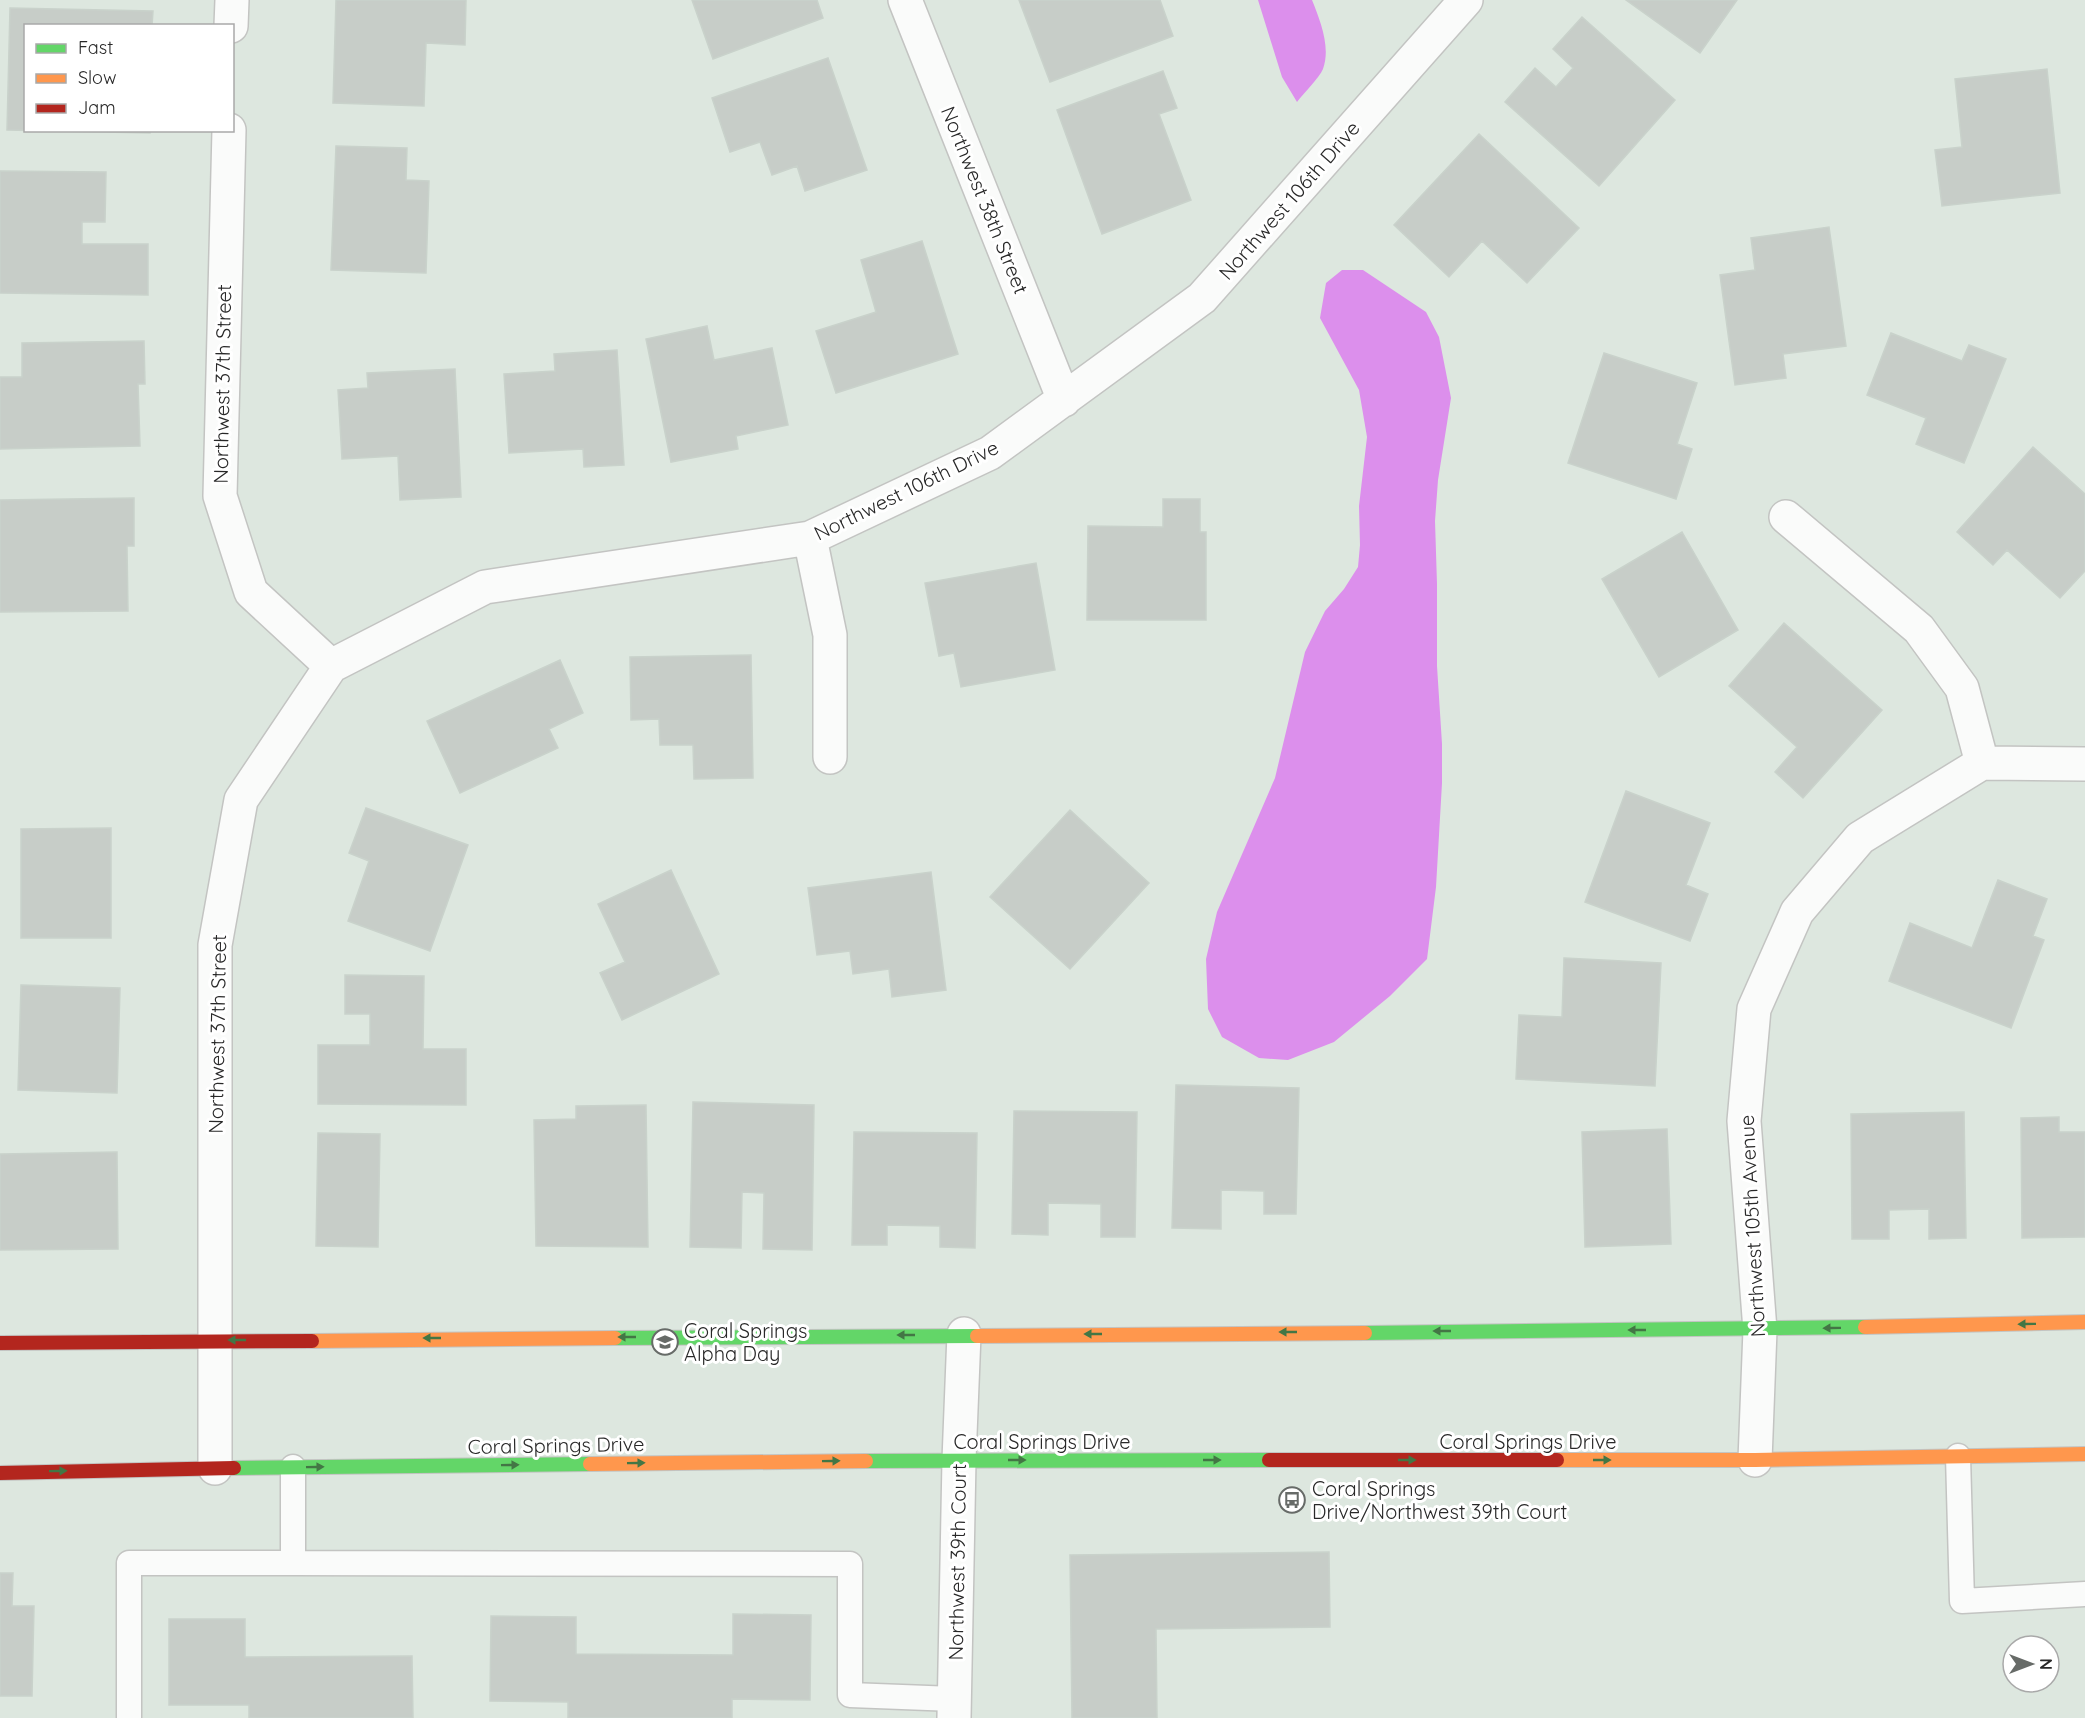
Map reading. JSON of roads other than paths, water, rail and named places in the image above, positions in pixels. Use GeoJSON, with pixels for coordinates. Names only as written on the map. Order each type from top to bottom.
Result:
{"type":"FeatureCollection","features":[{"type":"Feature","properties":{"kind":"main road"},"geometry":{"type":"LineString","coordinates":[[0,1343],[1760,1329],[2085,1322]]}},
{"type":"Feature","properties":{"kind":"main road","name":"Coral Springs Drive"},"geometry":{"type":"LineString","coordinates":[[0,1473],[215,1468],[958,1460],[1755,1460],[2085,1454]]}},
{"type":"Feature","properties":{"kind":"street"},"geometry":{"type":"LineString","coordinates":[[231,24],[232,0]]}},
{"type":"Feature","properties":{"kind":"street","name":"Northwest 38th Street"},"geometry":{"type":"LineString","coordinates":[[905,0],[1064,400]]}},
{"type":"Feature","properties":{"kind":"street","name":"Northwest 106th Drive"},"geometry":{"type":"LineString","coordinates":[[332,666],[485,587],[810,538],[990,453],[1202,298],[1466,0]]}},
{"type":"Feature","properties":{"kind":"street","name":"Northwest 37th Street"},"geometry":{"type":"LineString","coordinates":[[215,1468],[215,945],[241,800],[332,666],[251,592],[220,496],[229,132]]}},
{"type":"Feature","properties":{"kind":"street"},"geometry":{"type":"LineString","coordinates":[[1786,517],[1919,629],[1962,688],[1982,763],[2085,764]]}},
{"type":"Feature","properties":{"kind":"street"},"geometry":{"type":"LineString","coordinates":[[810,538],[830,635],[830,757]]}},
{"type":"Feature","properties":{"kind":"street","name":"Northwest 105th Avenue"},"geometry":{"type":"LineString","coordinates":[[1755,1460],[1760,1329],[1744,1120],[1754,1009],[1797,912],[1860,838],[1982,763]]}},
{"type":"Feature","properties":{"kind":"street","name":"Northwest 39th Court"},"geometry":{"type":"LineString","coordinates":[[954,1708],[958,1460],[964,1335]]}},
{"type":"Feature","properties":{"kind":"lane"},"geometry":{"type":"LineString","coordinates":[[1958,1456],[1962,1601],[2085,1594]]}},
{"type":"Feature","properties":{"kind":"lane"},"geometry":{"type":"LineString","coordinates":[[293,1563],[294,1467]]}},
{"type":"Feature","properties":{"kind":"lane"},"geometry":{"type":"LineString","coordinates":[[129,1718],[129,1563],[850,1564],[850,1695],[954,1708]]}},
{"type":"Feature","properties":{"kind":"place","name":"Coral Springs Alpha Day"},"geometry":{"type":"Point","coordinates":[665,1342]}},
{"type":"Feature","properties":{"kind":"place","name":"Coral Springs Drive/Northwest 39th Court"},"geometry":{"type":"Point","coordinates":[1292,1500]}}]}
